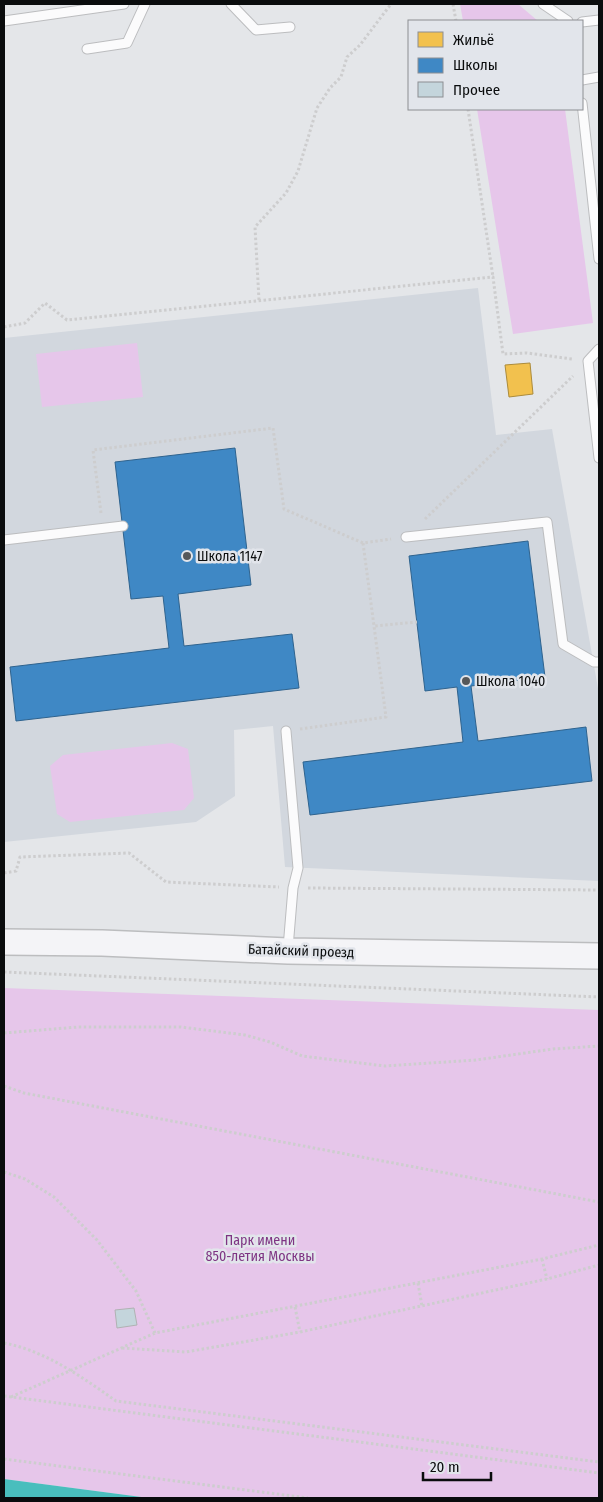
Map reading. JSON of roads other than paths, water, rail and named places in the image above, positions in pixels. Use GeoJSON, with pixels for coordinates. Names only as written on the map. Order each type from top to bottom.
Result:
{"type":"FeatureCollection","features":[{"type":"Feature","properties":{"kind":"main road","name":"Батайский проезд"},"geometry":{"type":"LineString","coordinates":[[4,942],[102,943],[288,951],[599,956]]}},
{"type":"Feature","properties":{"kind":"lane"},"geometry":{"type":"LineString","coordinates":[[4,21],[124,4]]}},
{"type":"Feature","properties":{"kind":"lane"},"geometry":{"type":"LineString","coordinates":[[87,49],[127,43],[144,4]]}},
{"type":"Feature","properties":{"kind":"lane"},"geometry":{"type":"LineString","coordinates":[[231,4],[256,30],[290,27]]}},
{"type":"Feature","properties":{"kind":"lane"},"geometry":{"type":"LineString","coordinates":[[543,4],[567,20]]}},
{"type":"Feature","properties":{"kind":"lane"},"geometry":{"type":"LineString","coordinates":[[583,22],[599,20]]}},
{"type":"Feature","properties":{"kind":"lane"},"geometry":{"type":"LineString","coordinates":[[583,80],[599,78]]}},
{"type":"Feature","properties":{"kind":"lane"},"geometry":{"type":"LineString","coordinates":[[583,110],[599,259]]}},
{"type":"Feature","properties":{"kind":"lane"},"geometry":{"type":"LineString","coordinates":[[599,348],[588,361],[599,458]]}},
{"type":"Feature","properties":{"kind":"lane"},"geometry":{"type":"LineString","coordinates":[[406,537],[547,522],[563,644],[594,662],[599,662]]}},
{"type":"Feature","properties":{"kind":"lane"},"geometry":{"type":"LineString","coordinates":[[4,540],[123,526]]}},
{"type":"Feature","properties":{"kind":"lane"},"geometry":{"type":"LineString","coordinates":[[286,731],[298,868],[294,888],[288,951]]}},
{"type":"Feature","properties":{"kind":"water"},"geometry":{"type":"Polygon","coordinates":[[[4,1479],[149,1498],[4,1498],[4,1479]]]}},
{"type":"Feature","properties":{"kind":"place","name":"Школа 1147"},"geometry":{"type":"Point","coordinates":[187,556]}},
{"type":"Feature","properties":{"kind":"place","name":"Школа 1040"},"geometry":{"type":"Point","coordinates":[466,681]}},
{"type":"Feature","properties":{"kind":"park label","name":"Парк имени 850-летия Москвы"},"geometry":{"type":"Point","coordinates":[260,1248]}}]}
